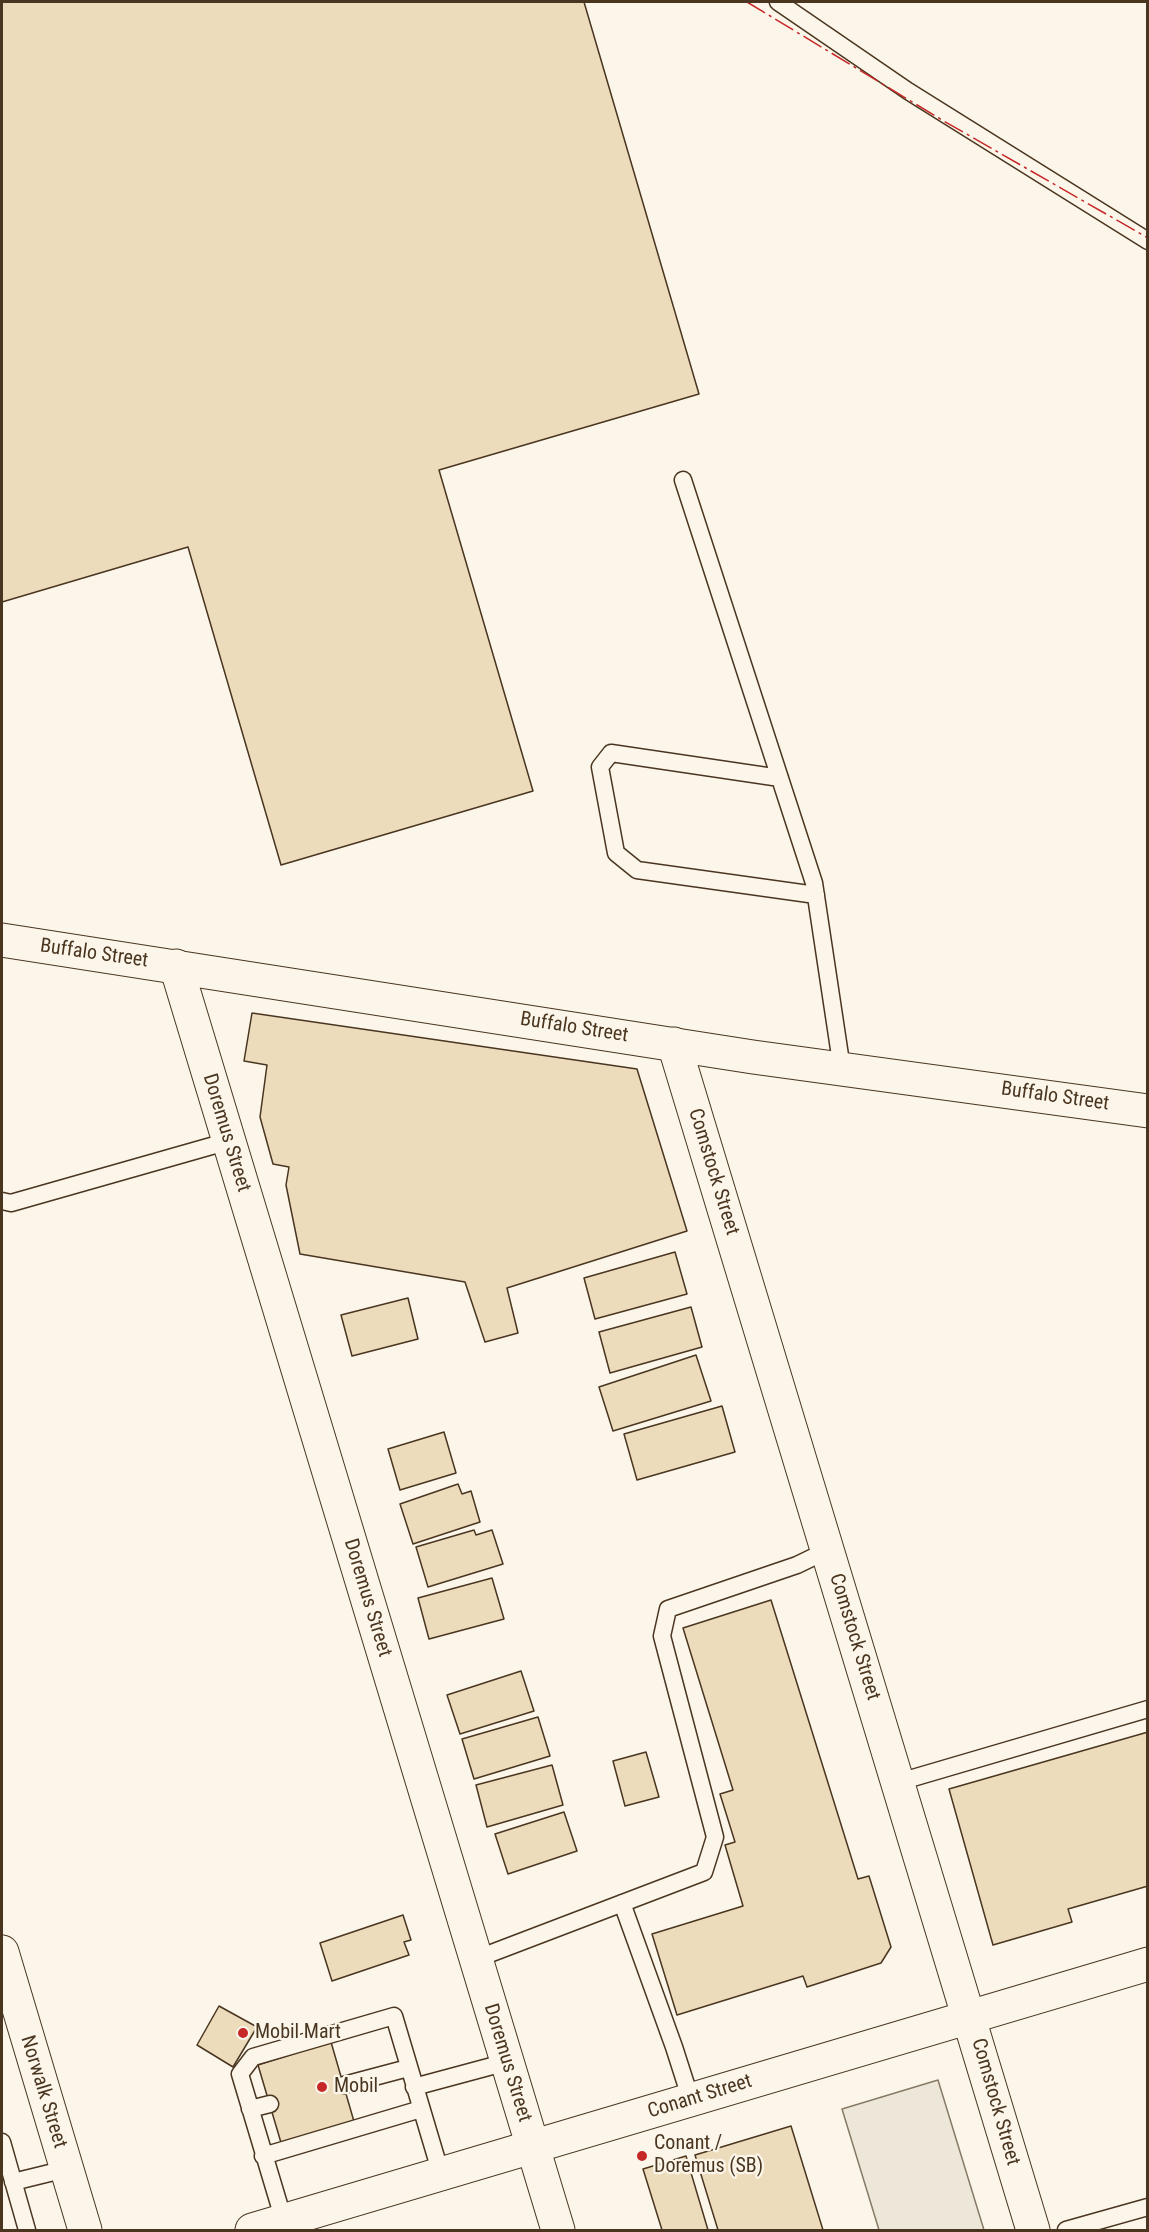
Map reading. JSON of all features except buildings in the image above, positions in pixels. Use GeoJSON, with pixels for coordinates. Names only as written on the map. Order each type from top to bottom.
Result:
{"type":"FeatureCollection","features":[{"type":"Feature","properties":{"kind":"street","name":"Buffalo Street"},"geometry":{"type":"LineString","coordinates":[[2,940],[674,1044],[1148,1111]]}},
{"type":"Feature","properties":{"kind":"street","name":"Doremus Street"},"geometry":{"type":"LineString","coordinates":[[176,966],[558,2230]]}},
{"type":"Feature","properties":{"kind":"street","name":"Comstock Street"},"geometry":{"type":"LineString","coordinates":[[674,1044],[1033,2230]]}},
{"type":"Feature","properties":{"kind":"street","name":"Norwalk Street"},"geometry":{"type":"LineString","coordinates":[[2,1953],[17,2022],[86,2230]]}},
{"type":"Feature","properties":{"kind":"street","name":"Conant Street"},"geometry":{"type":"LineString","coordinates":[[252,2230],[1148,1964]]}},
{"type":"Feature","properties":{"kind":"lane"},"geometry":{"type":"LineString","coordinates":[[778,2],[908,91],[1148,241]]}},
{"type":"Feature","properties":{"kind":"lane"},"geometry":{"type":"LineString","coordinates":[[683,480],[814,883],[842,1069]]}},
{"type":"Feature","properties":{"kind":"lane"},"geometry":{"type":"LineString","coordinates":[[780,778],[611,753],[600,767],[616,853],[638,870],[816,895]]}},
{"type":"Feature","properties":{"kind":"lane"},"geometry":{"type":"LineString","coordinates":[[2,1201],[11,1203],[229,1141]]}},
{"type":"Feature","properties":{"kind":"lane"},"geometry":{"type":"LineString","coordinates":[[476,1959],[704,1872],[715,1837],[662,1636],[668,1609],[797,1565],[828,1550]]}},
{"type":"Feature","properties":{"kind":"lane"},"geometry":{"type":"LineString","coordinates":[[899,1782],[1148,1709]]}},
{"type":"Feature","properties":{"kind":"lane"},"geometry":{"type":"LineString","coordinates":[[622,1903],[691,2100]]}},
{"type":"Feature","properties":{"kind":"lane"},"geometry":{"type":"LineString","coordinates":[[284,2221],[240,2074],[253,2057],[394,2016],[441,2174]]}},
{"type":"Feature","properties":{"kind":"lane"},"geometry":{"type":"LineString","coordinates":[[414,2087],[507,2062]]}},
{"type":"Feature","properties":{"kind":"lane"},"geometry":{"type":"LineString","coordinates":[[344,2085],[408,2067]]}},
{"type":"Feature","properties":{"kind":"lane"},"geometry":{"type":"LineString","coordinates":[[250,2109],[270,2104]]}},
{"type":"Feature","properties":{"kind":"lane"},"geometry":{"type":"LineString","coordinates":[[263,2156],[421,2109]]}},
{"type":"Feature","properties":{"kind":"lane"},"geometry":{"type":"LineString","coordinates":[[2,2142],[27,2230]]}},
{"type":"Feature","properties":{"kind":"lane"},"geometry":{"type":"LineString","coordinates":[[13,2182],[66,2169]]}},
{"type":"Feature","properties":{"kind":"lane"},"geometry":{"type":"LineString","coordinates":[[1066,2230],[1148,2206]]}},
{"type":"Feature","properties":{"kind":"shaded area"},"geometry":{"type":"Polygon","coordinates":[[[938,2080],[984,2230],[879,2230],[842,2109],[938,2080]]]}},
{"type":"Feature","properties":{"kind":"power"},"geometry":{"type":"LineString","coordinates":[[747,2],[942,120],[1148,238]]}},
{"type":"Feature","properties":{"kind":"place","name":"Mobil Mart"},"geometry":{"type":"Point","coordinates":[243,2033]}},
{"type":"Feature","properties":{"kind":"place","name":"Mobil"},"geometry":{"type":"Point","coordinates":[322,2087]}},
{"type":"Feature","properties":{"kind":"place","name":"Conant / Doremus (SB)"},"geometry":{"type":"Point","coordinates":[642,2156]}}]}
